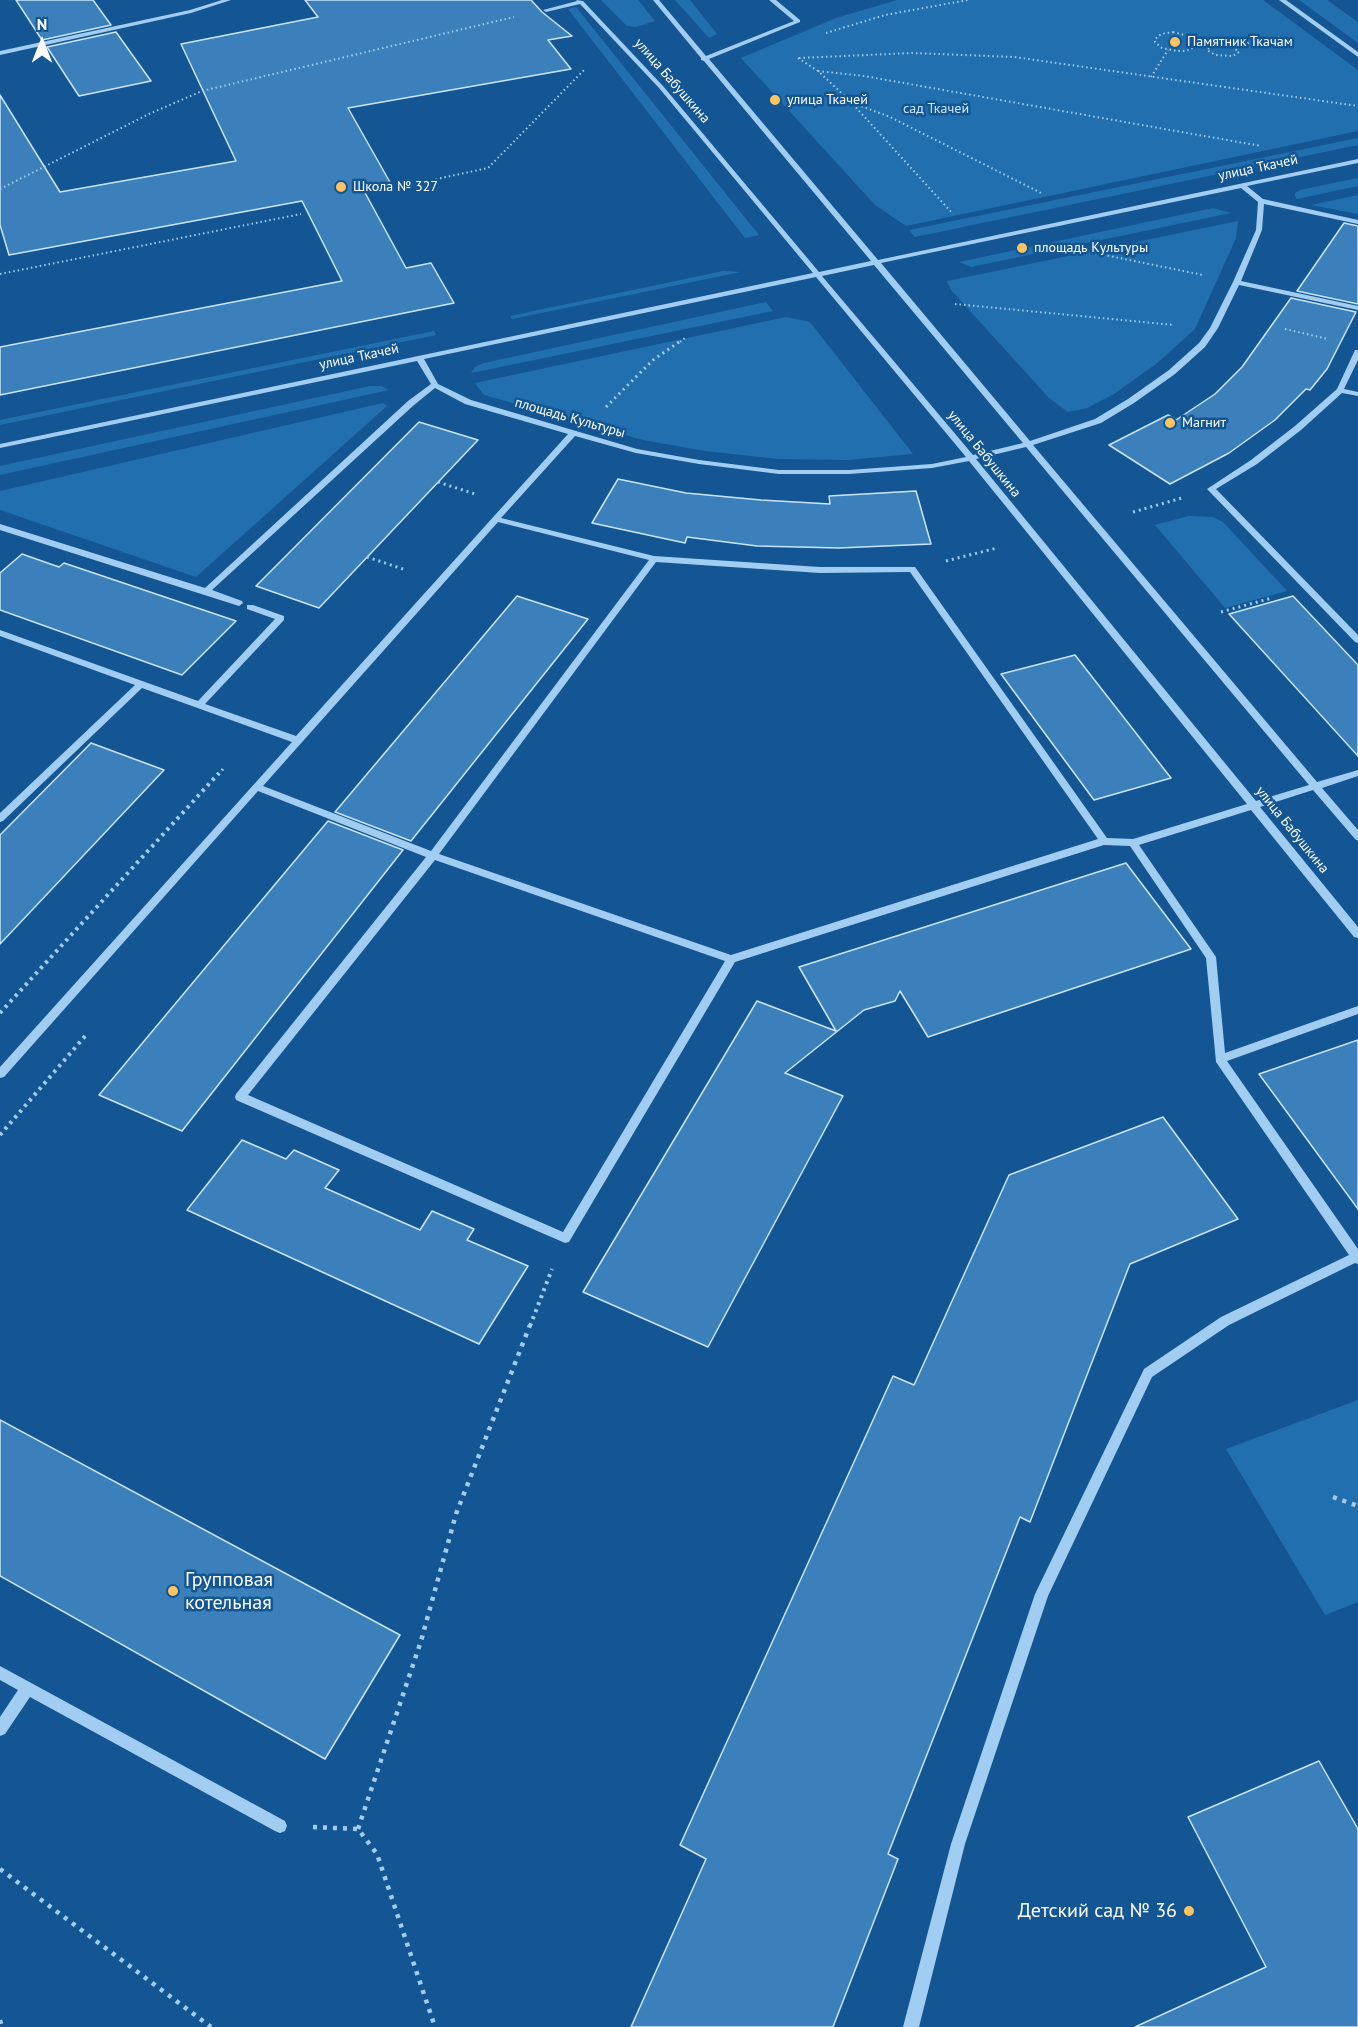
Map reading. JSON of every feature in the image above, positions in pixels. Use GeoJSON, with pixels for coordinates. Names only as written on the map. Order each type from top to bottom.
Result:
{"type":"FeatureCollection","features":[{"type":"Feature","properties":{"kind":"street"},"geometry":{"type":"LineString","coordinates":[[0,53],[191,11],[228,0]]}},
{"type":"Feature","properties":{"kind":"street"},"geometry":{"type":"LineString","coordinates":[[656,0],[1358,837]]}},
{"type":"Feature","properties":{"kind":"street"},"geometry":{"type":"LineString","coordinates":[[704,59],[798,21],[772,0]]}},
{"type":"Feature","properties":{"kind":"street"},"geometry":{"type":"LineString","coordinates":[[1282,0],[1358,55]]}},
{"type":"Feature","properties":{"kind":"street"},"geometry":{"type":"LineString","coordinates":[[546,10],[580,1]]}},
{"type":"Feature","properties":{"kind":"street","name":"улица Бабушкина"},"geometry":{"type":"LineString","coordinates":[[580,1],[661,87],[971,458],[1358,934]]}},
{"type":"Feature","properties":{"kind":"street","name":"улица Ткачей"},"geometry":{"type":"LineString","coordinates":[[0,446],[1358,161]]}},
{"type":"Feature","properties":{"kind":"street"},"geometry":{"type":"LineString","coordinates":[[1242,185],[1261,201],[1358,222]]}},
{"type":"Feature","properties":{"kind":"street","name":"площадь Культуры"},"geometry":{"type":"LineString","coordinates":[[435,385],[468,402],[573,433],[636,451],[699,462],[779,472],[849,472],[932,466],[971,458],[1027,444],[1098,421],[1172,372],[1202,345],[1214,328],[1238,282],[1259,230],[1261,201]]}},
{"type":"Feature","properties":{"kind":"street"},"geometry":{"type":"LineString","coordinates":[[1238,282],[1358,308]]}},
{"type":"Feature","properties":{"kind":"street"},"geometry":{"type":"LineString","coordinates":[[1358,352],[1340,390],[1272,449],[1211,489],[1358,640]]}},
{"type":"Feature","properties":{"kind":"street"},"geometry":{"type":"LineString","coordinates":[[206,591],[411,403],[435,385],[419,358]]}},
{"type":"Feature","properties":{"kind":"street"},"geometry":{"type":"LineString","coordinates":[[1340,390],[1358,394]]}},
{"type":"Feature","properties":{"kind":"street"},"geometry":{"type":"LineString","coordinates":[[0,1074],[573,433]]}},
{"type":"Feature","properties":{"kind":"street"},"geometry":{"type":"LineString","coordinates":[[495,519],[654,559],[826,570],[912,569],[1104,841]]}},
{"type":"Feature","properties":{"kind":"street"},"geometry":{"type":"LineString","coordinates":[[0,527],[239,603]]}},
{"type":"Feature","properties":{"kind":"street"},"geometry":{"type":"LineString","coordinates":[[654,559],[434,856],[240,1097],[565,1238],[731,959]]}},
{"type":"Feature","properties":{"kind":"street"},"geometry":{"type":"LineString","coordinates":[[200,704],[281,618],[250,607]]}},
{"type":"Feature","properties":{"kind":"street"},"geometry":{"type":"LineString","coordinates":[[0,633],[297,740]]}},
{"type":"Feature","properties":{"kind":"street"},"geometry":{"type":"LineString","coordinates":[[0,819],[141,684]]}},
{"type":"Feature","properties":{"kind":"street"},"geometry":{"type":"LineString","coordinates":[[256,787],[434,856],[731,959],[1104,841],[1133,843],[1358,773]]}},
{"type":"Feature","properties":{"kind":"street"},"geometry":{"type":"LineString","coordinates":[[911,2027],[958,1844],[1042,1594],[1148,1373],[1225,1321],[1357,1258],[1220,1059],[1211,957],[1133,843]]}},
{"type":"Feature","properties":{"kind":"street"},"geometry":{"type":"LineString","coordinates":[[1220,1059],[1358,1010]]}},
{"type":"Feature","properties":{"kind":"street"},"geometry":{"type":"LineString","coordinates":[[0,1673],[280,1826]]}},
{"type":"Feature","properties":{"kind":"street"},"geometry":{"type":"LineString","coordinates":[[0,1729],[28,1688]]}},
{"type":"Feature","properties":{"kind":"path"},"geometry":{"type":"LineString","coordinates":[[825,33],[885,15],[968,0]]}},
{"type":"Feature","properties":{"kind":"path"},"geometry":{"type":"LineString","coordinates":[[0,189],[128,124],[202,91],[546,10]]}},
{"type":"Feature","properties":{"kind":"path"},"geometry":{"type":"LineString","coordinates":[[1173,32],[1186,34],[1198,43],[1193,49],[1186,51],[1168,50],[1155,42],[1161,34],[1173,32]]}},
{"type":"Feature","properties":{"kind":"path"},"geometry":{"type":"LineString","coordinates":[[1215,43],[1228,44],[1239,52],[1233,56],[1215,55],[1207,48],[1215,43]]}},
{"type":"Feature","properties":{"kind":"path"},"geometry":{"type":"LineString","coordinates":[[1151,77],[1168,50]]}},
{"type":"Feature","properties":{"kind":"path"},"geometry":{"type":"LineString","coordinates":[[956,217],[850,102],[818,71],[797,58],[912,53],[1014,57],[1358,106]]}},
{"type":"Feature","properties":{"kind":"path"},"geometry":{"type":"LineString","coordinates":[[418,183],[488,168],[585,69]]}},
{"type":"Feature","properties":{"kind":"path"},"geometry":{"type":"LineString","coordinates":[[818,71],[864,76],[1272,148]]}},
{"type":"Feature","properties":{"kind":"path"},"geometry":{"type":"LineString","coordinates":[[850,102],[890,117],[1041,193]]}},
{"type":"Feature","properties":{"kind":"path"},"geometry":{"type":"LineString","coordinates":[[0,274],[301,214]]}},
{"type":"Feature","properties":{"kind":"path"},"geometry":{"type":"LineString","coordinates":[[1109,256],[1207,276]]}},
{"type":"Feature","properties":{"kind":"path"},"geometry":{"type":"LineString","coordinates":[[954,304],[1184,326]]}},
{"type":"Feature","properties":{"kind":"path"},"geometry":{"type":"LineString","coordinates":[[1275,327],[1333,340]]}},
{"type":"Feature","properties":{"kind":"path"},"geometry":{"type":"LineString","coordinates":[[602,412],[653,360],[683,339]]}},
{"type":"Feature","properties":{"kind":"path"},"geometry":{"type":"LineString","coordinates":[[438,482],[476,494]]}},
{"type":"Feature","properties":{"kind":"path"},"geometry":{"type":"LineString","coordinates":[[1133,512],[1211,489]]}},
{"type":"Feature","properties":{"kind":"path"},"geometry":{"type":"LineString","coordinates":[[912,569],[997,548]]}},
{"type":"Feature","properties":{"kind":"path"},"geometry":{"type":"LineString","coordinates":[[367,557],[406,570]]}},
{"type":"Feature","properties":{"kind":"path"},"geometry":{"type":"LineString","coordinates":[[1221,612],[1307,588]]}},
{"type":"Feature","properties":{"kind":"path"},"geometry":{"type":"LineString","coordinates":[[358,1829],[421,1641],[456,1514],[556,1260]]}},
{"type":"Feature","properties":{"kind":"path"},"geometry":{"type":"LineString","coordinates":[[1334,1497],[1358,1506]]}},
{"type":"Feature","properties":{"kind":"path"},"geometry":{"type":"LineString","coordinates":[[316,1827],[358,1829]]}},
{"type":"Feature","properties":{"kind":"path"},"geometry":{"type":"LineString","coordinates":[[358,1829],[377,1854],[435,2027]]}},
{"type":"Feature","properties":{"kind":"path"},"geometry":{"type":"LineString","coordinates":[[0,1869],[211,2027]]}},
{"type":"Feature","properties":{"kind":"path"},"geometry":{"type":"LineString","coordinates":[[0,2020],[2,2027]]}},
{"type":"Feature","properties":{"kind":"green space"},"geometry":{"type":"Polygon","coordinates":[[[601,0],[638,0],[655,21],[636,27],[627,26],[601,0]]]}},
{"type":"Feature","properties":{"kind":"green space"},"geometry":{"type":"Polygon","coordinates":[[[675,0],[690,0],[717,34],[709,38],[675,0]]]}},
{"type":"Feature","properties":{"kind":"green space","name":"сад Ткачей"},"geometry":{"type":"Polygon","coordinates":[[[897,0],[1263,0],[1358,70],[1358,131],[906,226],[875,205],[741,58],[836,18],[897,0]]]}},
{"type":"Feature","properties":{"kind":"green space"},"geometry":{"type":"Polygon","coordinates":[[[1299,0],[1327,0],[1358,22],[1358,43],[1299,0]]]}},
{"type":"Feature","properties":{"kind":"green space"},"geometry":{"type":"Polygon","coordinates":[[[576,7],[759,235],[745,238],[568,9],[576,7]]]}},
{"type":"Feature","properties":{"kind":"green space"},"geometry":{"type":"Polygon","coordinates":[[[1358,138],[1358,145],[915,237],[909,230],[1358,138]]]}},
{"type":"Feature","properties":{"kind":"green space"},"geometry":{"type":"Polygon","coordinates":[[[1358,178],[1358,186],[1297,199],[1295,196],[1295,193],[1300,190],[1358,178]]]}},
{"type":"Feature","properties":{"kind":"green space"},"geometry":{"type":"Polygon","coordinates":[[[1358,195],[1358,214],[1311,205],[1358,195]]]}},
{"type":"Feature","properties":{"kind":"green space"},"geometry":{"type":"Polygon","coordinates":[[[1213,208],[1231,213],[971,267],[959,262],[1213,208]]]}},
{"type":"Feature","properties":{"kind":"green space"},"geometry":{"type":"Polygon","coordinates":[[[1238,221],[1236,238],[1195,329],[1156,364],[1114,394],[1087,408],[1068,412],[1049,398],[951,290],[947,281],[1238,221]]]}},
{"type":"Feature","properties":{"kind":"green space"},"geometry":{"type":"Polygon","coordinates":[[[723,271],[741,272],[512,319],[510,316],[723,271]]]}},
{"type":"Feature","properties":{"kind":"green space"},"geometry":{"type":"Polygon","coordinates":[[[766,302],[773,311],[471,373],[475,367],[484,363],[766,302]]]}},
{"type":"Feature","properties":{"kind":"green space"},"geometry":{"type":"Polygon","coordinates":[[[786,317],[810,322],[913,454],[848,460],[779,459],[705,451],[643,440],[484,395],[475,383],[786,317]]]}},
{"type":"Feature","properties":{"kind":"green space"},"geometry":{"type":"Polygon","coordinates":[[[434,331],[436,335],[0,425],[0,420],[434,331]]]}},
{"type":"Feature","properties":{"kind":"green space"},"geometry":{"type":"Polygon","coordinates":[[[370,386],[381,386],[389,390],[0,475],[0,466],[370,386]]]}},
{"type":"Feature","properties":{"kind":"green space"},"geometry":{"type":"Polygon","coordinates":[[[383,403],[387,406],[196,577],[0,510],[0,491],[383,403]]]}},
{"type":"Feature","properties":{"kind":"green space"},"geometry":{"type":"Polygon","coordinates":[[[1188,516],[1213,517],[1223,522],[1287,591],[1225,608],[1155,525],[1188,516]]]}},
{"type":"Feature","properties":{"kind":"green space"},"geometry":{"type":"Polygon","coordinates":[[[1358,1400],[1358,1602],[1325,1615],[1226,1449],[1358,1400]]]}},
{"type":"Feature","properties":{"kind":"building"},"geometry":{"type":"Polygon","coordinates":[[[16,0],[93,0],[111,25],[42,40],[16,0]]]}},
{"type":"Feature","properties":{"kind":"building"},"geometry":{"type":"Polygon","coordinates":[[[305,0],[531,0],[572,36],[548,40],[571,69],[348,108],[391,184],[363,189],[406,268],[431,263],[454,303],[0,395],[0,347],[342,281],[302,201],[9,255],[0,225],[0,95],[60,192],[236,161],[181,44],[318,17],[305,0]]]}},
{"type":"Feature","properties":{"kind":"building"},"geometry":{"type":"Polygon","coordinates":[[[116,32],[151,81],[79,96],[47,47],[116,32]]]}},
{"type":"Feature","properties":{"kind":"building"},"geometry":{"type":"Polygon","coordinates":[[[1344,223],[1358,226],[1358,304],[1297,291],[1344,223]]]}},
{"type":"Feature","properties":{"kind":"building"},"geometry":{"type":"Polygon","coordinates":[[[1291,298],[1356,312],[1327,369],[1310,390],[1306,389],[1275,420],[1229,453],[1170,484],[1109,445],[1168,415],[1176,420],[1215,394],[1242,367],[1291,298]]]}},
{"type":"Feature","properties":{"kind":"building"},"geometry":{"type":"Polygon","coordinates":[[[419,422],[478,440],[319,608],[256,586],[419,422]]]}},
{"type":"Feature","properties":{"kind":"building"},"geometry":{"type":"Polygon","coordinates":[[[618,479],[686,493],[830,504],[829,496],[916,491],[931,544],[839,548],[757,546],[687,537],[685,543],[592,523],[618,479]]]}},
{"type":"Feature","properties":{"kind":"building"},"geometry":{"type":"Polygon","coordinates":[[[22,554],[59,567],[64,563],[236,621],[182,675],[0,610],[0,573],[22,554]]]}},
{"type":"Feature","properties":{"kind":"building"},"geometry":{"type":"Polygon","coordinates":[[[517,596],[588,619],[411,841],[335,812],[517,596]]]}},
{"type":"Feature","properties":{"kind":"building"},"geometry":{"type":"Polygon","coordinates":[[[1293,596],[1358,665],[1358,756],[1229,614],[1293,596]]]}},
{"type":"Feature","properties":{"kind":"building"},"geometry":{"type":"Polygon","coordinates":[[[1075,655],[1171,778],[1094,800],[1001,674],[1075,655]]]}},
{"type":"Feature","properties":{"kind":"building"},"geometry":{"type":"Polygon","coordinates":[[[91,743],[164,770],[0,944],[0,835],[91,743]]]}},
{"type":"Feature","properties":{"kind":"building"},"geometry":{"type":"Polygon","coordinates":[[[328,821],[403,850],[182,1131],[99,1095],[328,821]]]}},
{"type":"Feature","properties":{"kind":"building"},"geometry":{"type":"Polygon","coordinates":[[[1126,863],[1191,949],[928,1037],[900,991],[895,1001],[864,1010],[785,1073],[843,1096],[708,1347],[583,1292],[757,1001],[836,1031],[799,967],[1126,863]]]}},
{"type":"Feature","properties":{"kind":"building"},"geometry":{"type":"Polygon","coordinates":[[[1358,1040],[1358,1209],[1259,1074],[1358,1040]]]}},
{"type":"Feature","properties":{"kind":"building"},"geometry":{"type":"Polygon","coordinates":[[[1163,1117],[1238,1219],[1130,1264],[1030,1522],[1020,1517],[888,1854],[898,1859],[833,2027],[631,2027],[706,1859],[680,1845],[893,1376],[914,1385],[1009,1175],[1163,1117]]]}},
{"type":"Feature","properties":{"kind":"building"},"geometry":{"type":"Polygon","coordinates":[[[242,1140],[286,1159],[294,1150],[339,1170],[325,1188],[420,1230],[432,1211],[474,1229],[467,1240],[528,1266],[479,1344],[187,1210],[242,1140]]]}},
{"type":"Feature","properties":{"kind":"building","name":"Групповая котельная"},"geometry":{"type":"Polygon","coordinates":[[[0,1420],[400,1635],[325,1759],[0,1576],[0,1420]]]}},
{"type":"Feature","properties":{"kind":"building"},"geometry":{"type":"Polygon","coordinates":[[[1319,1761],[1358,1829],[1358,2027],[1135,2027],[1266,1967],[1188,1817],[1319,1761]]]}},
{"type":"Feature","properties":{"kind":"place","name":"Памятник Ткачам"},"geometry":{"type":"Point","coordinates":[1175,42]}},
{"type":"Feature","properties":{"kind":"place","name":"улица Ткачей"},"geometry":{"type":"Point","coordinates":[775,100]}},
{"type":"Feature","properties":{"kind":"place","name":"Школа № 327"},"geometry":{"type":"Point","coordinates":[341,187]}},
{"type":"Feature","properties":{"kind":"place","name":"площадь Культуры"},"geometry":{"type":"Point","coordinates":[1022,248]}},
{"type":"Feature","properties":{"kind":"place","name":"Магнит"},"geometry":{"type":"Point","coordinates":[1170,423]}},
{"type":"Feature","properties":{"kind":"place","name":"Групповая котельная"},"geometry":{"type":"Point","coordinates":[173,1591]}},
{"type":"Feature","properties":{"kind":"place","name":"Детский сад № 36"},"geometry":{"type":"Point","coordinates":[1189,1911]}}]}
